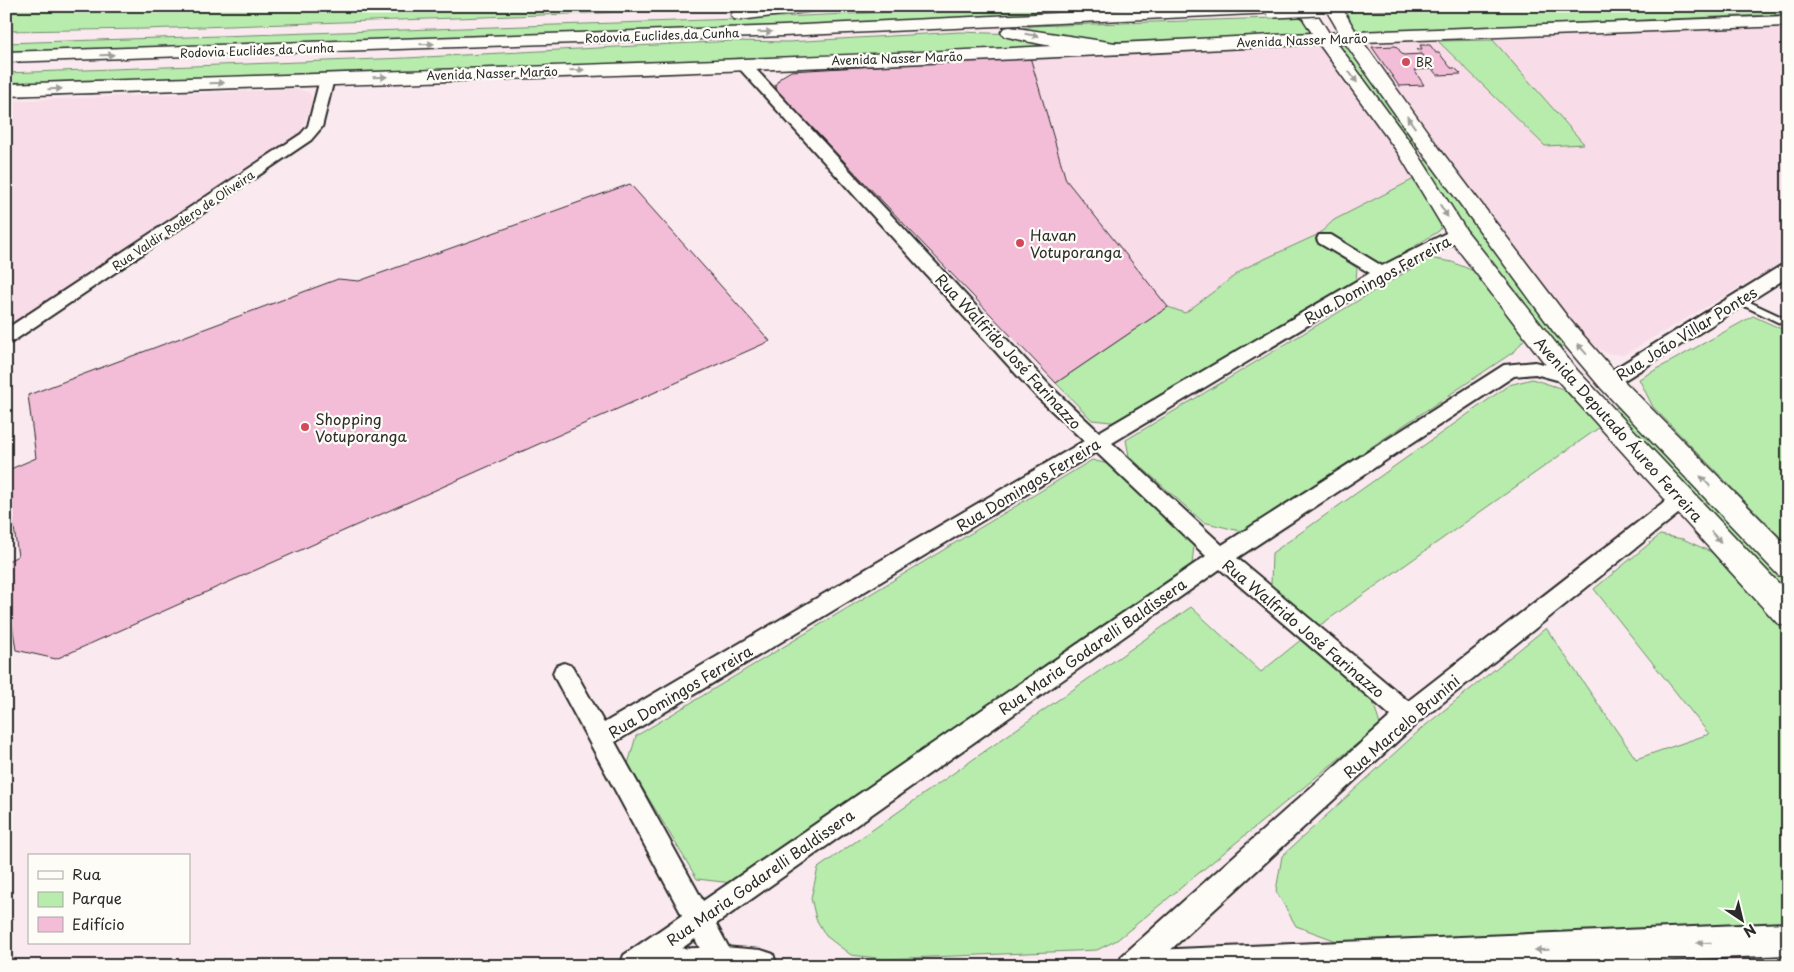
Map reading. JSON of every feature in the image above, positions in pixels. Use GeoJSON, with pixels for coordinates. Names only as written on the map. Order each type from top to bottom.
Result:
{"type":"FeatureCollection","features":[{"type":"Feature","properties":{"kind":"main road","name":"Avenida Deputado Áureo Ferreira"},"geometry":{"type":"LineString","coordinates":[[1303,6],[1324,38],[1408,153],[1458,234],[1568,376],[1681,500],[1784,604]]}},
{"type":"Feature","properties":{"kind":"main road","name":"Rodovia Euclides da Cunha"},"geometry":{"type":"LineString","coordinates":[[6,57],[773,31],[1318,6]]}},
{"type":"Feature","properties":{"kind":"main road","name":"Avenida Deputado Áureo Ferreira"},"geometry":{"type":"LineString","coordinates":[[1332,6],[1352,38],[1432,152],[1561,325],[1609,381],[1788,566]]}},
{"type":"Feature","properties":{"kind":"main road","name":"Rodovia Euclides da Cunha"},"geometry":{"type":"LineString","coordinates":[[720,16],[820,9]]}},
{"type":"Feature","properties":{"kind":"main road","name":"Avenida Nasser Marão"},"geometry":{"type":"LineString","coordinates":[[6,90],[744,65],[1122,49],[1324,38],[1788,21]]}},
{"type":"Feature","properties":{"kind":"main road"},"geometry":{"type":"LineString","coordinates":[[931,24],[1018,32],[1093,46],[1122,49]]}},
{"type":"Feature","properties":{"kind":"main road"},"geometry":{"type":"LineString","coordinates":[[1408,153],[1432,152]]}},
{"type":"Feature","properties":{"kind":"main road"},"geometry":{"type":"LineString","coordinates":[[1568,376],[1609,381]]}},
{"type":"Feature","properties":{"kind":"street","name":"Rua Walfrido José Farinazzo"},"geometry":{"type":"LineString","coordinates":[[744,65],[1043,391],[1221,557],[1408,716]]}},
{"type":"Feature","properties":{"kind":"street","name":"Rua Valdir Rodero de Oliveira"},"geometry":{"type":"LineString","coordinates":[[6,338],[306,137],[315,127],[327,79]]}},
{"type":"Feature","properties":{"kind":"street","name":"Rua Domingos Ferreira"},"geometry":{"type":"LineString","coordinates":[[600,738],[1382,273],[1458,234]]}},
{"type":"Feature","properties":{"kind":"street"},"geometry":{"type":"LineString","coordinates":[[1325,239],[1382,273]]}},
{"type":"Feature","properties":{"kind":"street","name":"Rua João Villar Pontes"},"geometry":{"type":"LineString","coordinates":[[1609,381],[1788,268]]}},
{"type":"Feature","properties":{"kind":"street","name":"Rua Maria Godarelli Baldissera"},"geometry":{"type":"LineString","coordinates":[[632,966],[1221,557],[1510,370],[1535,368],[1568,376]]}},
{"type":"Feature","properties":{"kind":"street","name":"Rua Marcelo Brunini"},"geometry":{"type":"LineString","coordinates":[[1132,966],[1408,716],[1681,500]]}},
{"type":"Feature","properties":{"kind":"street"},"geometry":{"type":"LineString","coordinates":[[564,673],[723,963]]}},
{"type":"Feature","properties":{"kind":"street"},"geometry":{"type":"LineString","coordinates":[[1153,966],[1788,939]]}},
{"type":"Feature","properties":{"kind":"street"},"geometry":{"type":"LineString","coordinates":[[646,966],[723,963],[761,966]]}},
{"type":"Feature","properties":{"kind":"lane"},"geometry":{"type":"LineString","coordinates":[[1739,300],[1788,324]]}},
{"type":"Feature","properties":{"kind":"shaded area"},"geometry":{"type":"Polygon","coordinates":[[[1788,25],[1788,259],[1623,355],[1607,353],[1588,343],[1365,46],[1368,42],[1438,41],[1545,146],[1584,144],[1493,40],[1673,29],[1788,25]]]}},
{"type":"Feature","properties":{"kind":"shaded area"},"geometry":{"type":"Polygon","coordinates":[[[1315,44],[1326,49],[1414,179],[1334,220],[1319,234],[1245,268],[1185,313],[1168,307],[1066,180],[1030,57],[1315,44]]]}},
{"type":"Feature","properties":{"kind":"shaded area"},"geometry":{"type":"Polygon","coordinates":[[[298,89],[310,93],[312,103],[299,137],[6,333],[6,101],[298,89]]]}},
{"type":"Feature","properties":{"kind":"green space"},"geometry":{"type":"Polygon","coordinates":[[[6,6],[712,6],[654,11],[144,29],[6,31],[6,6]]]}},
{"type":"Feature","properties":{"kind":"green space"},"geometry":{"type":"Polygon","coordinates":[[[1017,6],[1222,6],[929,21],[6,54],[6,43],[738,19],[1017,6]]]}},
{"type":"Feature","properties":{"kind":"green space"},"geometry":{"type":"Polygon","coordinates":[[[1498,6],[1788,6],[1788,14],[1362,32],[1355,28],[1343,12],[1498,6]]]}},
{"type":"Feature","properties":{"kind":"green space"},"geometry":{"type":"Polygon","coordinates":[[[1304,17],[1312,30],[1306,34],[1177,42],[1113,42],[1026,31],[1023,28],[1032,26],[1304,17]]]}},
{"type":"Feature","properties":{"kind":"green space"},"geometry":{"type":"Polygon","coordinates":[[[960,32],[1016,34],[1058,41],[1052,47],[989,51],[6,88],[6,73],[406,58],[732,41],[788,42],[960,32]]]}},
{"type":"Feature","properties":{"kind":"green space"},"geometry":{"type":"Polygon","coordinates":[[[1493,40],[1584,144],[1545,146],[1438,41],[1493,40]]]}},
{"type":"Feature","properties":{"kind":"green space"},"geometry":{"type":"Polygon","coordinates":[[[1340,45],[1348,45],[1422,145],[1418,148],[1413,148],[1339,47],[1340,45]]]}},
{"type":"Feature","properties":{"kind":"green space"},"geometry":{"type":"Polygon","coordinates":[[[1430,159],[1565,343],[1565,346],[1559,348],[1552,344],[1469,233],[1421,162],[1430,159]]]}},
{"type":"Feature","properties":{"kind":"green space"},"geometry":{"type":"Polygon","coordinates":[[[1414,179],[1444,223],[1439,231],[1388,263],[1372,263],[1330,237],[1322,235],[1316,239],[1320,244],[1357,268],[1356,280],[1120,423],[1092,420],[1056,383],[1168,307],[1185,313],[1245,268],[1319,234],[1334,220],[1414,179]]]}},
{"type":"Feature","properties":{"kind":"green space"},"geometry":{"type":"Polygon","coordinates":[[[1429,258],[1452,262],[1481,274],[1525,338],[1515,351],[1244,532],[1203,522],[1129,456],[1126,440],[1429,258]]]}},
{"type":"Feature","properties":{"kind":"green space"},"geometry":{"type":"Polygon","coordinates":[[[1753,316],[1788,332],[1788,545],[1653,407],[1639,379],[1753,316]]]}},
{"type":"Feature","properties":{"kind":"green space"},"geometry":{"type":"Polygon","coordinates":[[[1532,379],[1563,389],[1600,427],[1319,626],[1271,585],[1272,553],[1509,385],[1532,379]]]}},
{"type":"Feature","properties":{"kind":"green space"},"geometry":{"type":"Polygon","coordinates":[[[1622,407],[1787,576],[1788,583],[1782,586],[1765,577],[1614,415],[1615,408],[1622,407]]]}},
{"type":"Feature","properties":{"kind":"green space"},"geometry":{"type":"Polygon","coordinates":[[[1092,460],[1112,465],[1194,545],[1192,565],[732,883],[697,879],[628,764],[636,736],[1092,460]]]}},
{"type":"Feature","properties":{"kind":"green space"},"geometry":{"type":"Polygon","coordinates":[[[1660,535],[1683,539],[1711,552],[1788,635],[1788,927],[1345,944],[1296,926],[1276,891],[1282,856],[1421,729],[1546,628],[1636,759],[1709,734],[1594,589],[1660,535]]]}},
{"type":"Feature","properties":{"kind":"green space"},"geometry":{"type":"Polygon","coordinates":[[[1191,607],[1261,672],[1302,639],[1373,701],[1380,725],[1117,940],[1097,950],[885,959],[851,955],[826,936],[816,919],[811,898],[818,868],[1191,607]]]}},
{"type":"Feature","properties":{"kind":"building"},"geometry":{"type":"Polygon","coordinates":[[[1420,45],[1430,45],[1451,68],[1455,68],[1461,74],[1437,75],[1432,69],[1435,69],[1417,49],[1422,49],[1420,45]]]}},
{"type":"Feature","properties":{"kind":"building","name":"BR"},"geometry":{"type":"Polygon","coordinates":[[[1396,46],[1403,55],[1422,54],[1435,69],[1414,70],[1424,85],[1399,86],[1372,47],[1396,46]]]}},
{"type":"Feature","properties":{"kind":"building","name":"Havan Votuporanga"},"geometry":{"type":"Polygon","coordinates":[[[1030,57],[1066,180],[1168,307],[1056,383],[778,92],[775,85],[781,77],[791,71],[1030,57]]]}},
{"type":"Feature","properties":{"kind":"building","name":"Shopping Votuporanga"},"geometry":{"type":"Polygon","coordinates":[[[630,184],[770,341],[56,659],[16,650],[6,584],[6,562],[18,556],[6,471],[36,458],[28,395],[338,279],[359,281],[630,184]]]}},
{"type":"Feature","properties":{"kind":"place","name":"BR"},"geometry":{"type":"Point","coordinates":[1406,62]}},
{"type":"Feature","properties":{"kind":"place","name":"Havan Votuporanga"},"geometry":{"type":"Point","coordinates":[1020,243]}},
{"type":"Feature","properties":{"kind":"place","name":"Shopping Votuporanga"},"geometry":{"type":"Point","coordinates":[305,427]}}]}
